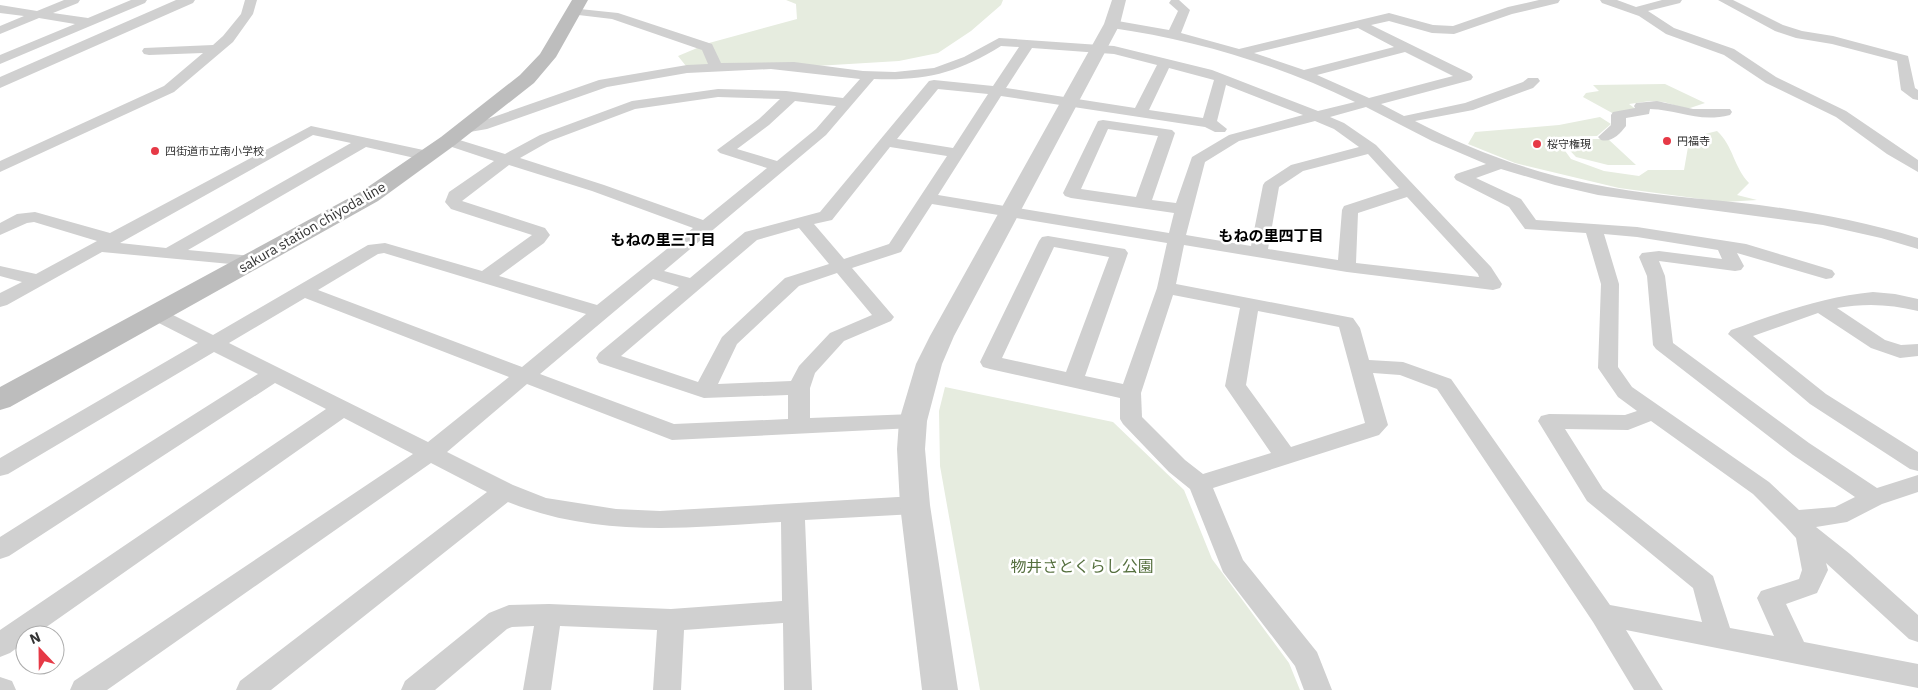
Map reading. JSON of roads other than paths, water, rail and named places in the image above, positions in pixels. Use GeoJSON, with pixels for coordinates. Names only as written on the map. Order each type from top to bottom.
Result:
{"type":"FeatureCollection","features":[{"type":"Feature","properties":{"kind":"main road","name":"sakura station chiyoda line"},"geometry":{"type":"LineString","coordinates":[[0,400],[370,196],[456,135],[535,72],[547,58],[577,6]]}},
{"type":"Feature","properties":{"kind":"street"},"geometry":{"type":"LineString","coordinates":[[0,4],[12,0]]}},
{"type":"Feature","properties":{"kind":"street"},"geometry":{"type":"LineString","coordinates":[[0,30],[74,0]]}},
{"type":"Feature","properties":{"kind":"street"},"geometry":{"type":"LineString","coordinates":[[0,60],[141,0]]}},
{"type":"Feature","properties":{"kind":"street"},"geometry":{"type":"LineString","coordinates":[[0,83],[188,0]]}},
{"type":"Feature","properties":{"kind":"street"},"geometry":{"type":"LineString","coordinates":[[0,167],[169,90],[234,32],[247,14],[251,0]]}},
{"type":"Feature","properties":{"kind":"street"},"geometry":{"type":"LineString","coordinates":[[940,690],[914,505],[911,450],[913,421],[929,364],[942,336],[1012,211],[1068,103],[1112,24],[1119,0]]}},
{"type":"Feature","properties":{"kind":"street"},"geometry":{"type":"LineString","coordinates":[[1237,53],[1390,17],[1432,29],[1454,30],[1515,9],[1554,0]]}},
{"type":"Feature","properties":{"kind":"street"},"geometry":{"type":"LineString","coordinates":[[1606,0],[1637,10],[1670,31],[1729,52],[1771,80],[1841,114],[1892,152],[1918,167]]}},
{"type":"Feature","properties":{"kind":"street"},"geometry":{"type":"LineString","coordinates":[[1637,10],[1676,0]]}},
{"type":"Feature","properties":{"kind":"street"},"geometry":{"type":"LineString","coordinates":[[1724,0],[1779,28],[1793,33],[1833,40],[1903,59],[1908,90],[1918,96]]}},
{"type":"Feature","properties":{"kind":"street"},"geometry":{"type":"LineString","coordinates":[[1174,34],[1184,10],[1175,3]]}},
{"type":"Feature","properties":{"kind":"street"},"geometry":{"type":"LineString","coordinates":[[577,6],[614,16],[708,47],[716,66]]}},
{"type":"Feature","properties":{"kind":"street"},"geometry":{"type":"LineString","coordinates":[[0,10],[90,22]]}},
{"type":"Feature","properties":{"kind":"street"},"geometry":{"type":"LineString","coordinates":[[1112,24],[1174,34],[1302,75],[1337,88],[1466,151],[1500,164],[1564,183],[1626,195],[1833,220],[1868,227],[1918,244]]}},
{"type":"Feature","properties":{"kind":"street"},"geometry":{"type":"LineString","coordinates":[[1318,690],[1307,660],[1232,565],[1200,484],[1177,466],[1131,419],[1130,393],[1166,288],[1183,209],[1198,160],[1234,138],[1466,77],[1359,24]]}},
{"type":"Feature","properties":{"kind":"street"},"geometry":{"type":"LineString","coordinates":[[456,135],[604,84],[674,71],[716,66],[794,66],[895,76],[936,72],[969,60],[999,42],[1098,48],[1165,62],[1222,78],[1339,126],[1371,148],[1485,271],[1493,284],[1347,267],[928,198]]}},
{"type":"Feature","properties":{"kind":"street"},"geometry":{"type":"LineString","coordinates":[[704,390],[729,341],[792,282],[895,248],[1028,44]]}},
{"type":"Feature","properties":{"kind":"street"},"geometry":{"type":"LineString","coordinates":[[1302,75],[1408,47]]}},
{"type":"Feature","properties":{"kind":"street"},"geometry":{"type":"LineString","coordinates":[[149,51],[216,49]]}},
{"type":"Feature","properties":{"kind":"street"},"geometry":{"type":"LineString","coordinates":[[1140,113],[1165,62]]}},
{"type":"Feature","properties":{"kind":"street"},"geometry":{"type":"LineString","coordinates":[[84,690],[430,453],[523,374],[821,132],[871,75]]}},
{"type":"Feature","properties":{"kind":"street"},"geometry":{"type":"LineString","coordinates":[[1209,122],[1222,78]]}},
{"type":"Feature","properties":{"kind":"street"},"geometry":{"type":"LineString","coordinates":[[1402,121],[1416,116],[1468,107],[1528,85],[1533,81]]}},
{"type":"Feature","properties":{"kind":"street"},"geometry":{"type":"LineString","coordinates":[[799,388],[704,390],[606,358],[751,236],[826,216],[934,84],[997,91],[1068,103],[1209,122],[1234,138]]}},
{"type":"Feature","properties":{"kind":"street"},"geometry":{"type":"LineString","coordinates":[[485,278],[541,235],[539,232],[453,202],[455,196],[507,159],[545,138],[632,105],[718,93],[792,96],[846,104]]}},
{"type":"Feature","properties":{"kind":"street"},"geometry":{"type":"LineString","coordinates":[[778,166],[725,150],[764,122],[792,96]]}},
{"type":"Feature","properties":{"kind":"street"},"geometry":{"type":"LineString","coordinates":[[1606,137],[1620,126],[1618,115],[1644,111],[1641,106],[1663,104],[1700,114],[1725,112]]}},
{"type":"Feature","properties":{"kind":"street"},"geometry":{"type":"LineString","coordinates":[[1142,204],[1167,133],[1103,124],[1071,194],[1142,204],[1183,209]]}},
{"type":"Feature","properties":{"kind":"street"},"geometry":{"type":"LineString","coordinates":[[0,301],[311,130],[428,156]]}},
{"type":"Feature","properties":{"kind":"street"},"geometry":{"type":"LineString","coordinates":[[456,135],[507,159],[704,226]]}},
{"type":"Feature","properties":{"kind":"street"},"geometry":{"type":"LineString","coordinates":[[170,253],[364,142]]}},
{"type":"Feature","properties":{"kind":"street"},"geometry":{"type":"LineString","coordinates":[[886,142],[956,153]]}},
{"type":"Feature","properties":{"kind":"street"},"geometry":{"type":"LineString","coordinates":[[1258,253],[1271,185],[1297,168],[1371,148]]}},
{"type":"Feature","properties":{"kind":"street"},"geometry":{"type":"LineString","coordinates":[[1500,164],[1462,177],[1515,203],[1531,224],[1638,232],[1746,248],[1826,274]]}},
{"type":"Feature","properties":{"kind":"street"},"geometry":{"type":"LineString","coordinates":[[1347,267],[1350,210],[1411,190]]}},
{"type":"Feature","properties":{"kind":"street"},"geometry":{"type":"LineString","coordinates":[[0,230],[23,218],[35,217],[108,243],[170,253],[252,261]]}},
{"type":"Feature","properties":{"kind":"street"},"geometry":{"type":"LineString","coordinates":[[799,426],[799,388],[806,371],[837,338],[884,317],[803,222]]}},
{"type":"Feature","properties":{"kind":"street"},"geometry":{"type":"LineString","coordinates":[[1592,228],[1610,284],[1608,368],[1625,392],[1761,488],[1801,528],[1841,561],[1918,631]]}},
{"type":"Feature","properties":{"kind":"street"},"geometry":{"type":"LineString","coordinates":[[1072,380],[1119,253],[1048,241],[990,362],[1130,393]]}},
{"type":"Feature","properties":{"kind":"street"},"geometry":{"type":"LineString","coordinates":[[1725,246],[1735,266],[1659,256],[1648,257],[1656,276],[1663,345],[1801,449],[1874,498]]}},
{"type":"Feature","properties":{"kind":"street"},"geometry":{"type":"LineString","coordinates":[[0,468],[368,251],[386,248],[599,312]]}},
{"type":"Feature","properties":{"kind":"street"},"geometry":{"type":"LineString","coordinates":[[0,271],[38,280]]}},
{"type":"Feature","properties":{"kind":"street"},"geometry":{"type":"LineString","coordinates":[[648,272],[693,285]]}},
{"type":"Feature","properties":{"kind":"street"},"geometry":{"type":"LineString","coordinates":[[1166,288],[1346,322],[1350,328],[1377,425],[1371,430],[1200,484]]}},
{"type":"Feature","properties":{"kind":"street"},"geometry":{"type":"LineString","coordinates":[[302,290],[672,432],[913,421]]}},
{"type":"Feature","properties":{"kind":"street"},"geometry":{"type":"LineString","coordinates":[[1918,305],[1888,298],[1832,302],[1738,334],[1818,399],[1918,463]]}},
{"type":"Feature","properties":{"kind":"street"},"geometry":{"type":"LineString","coordinates":[[1250,304],[1235,386],[1286,457]]}},
{"type":"Feature","properties":{"kind":"street"},"geometry":{"type":"LineString","coordinates":[[1820,306],[1878,344],[1900,352],[1918,350]]}},
{"type":"Feature","properties":{"kind":"street"},"geometry":{"type":"LineString","coordinates":[[156,314],[505,491],[544,506],[616,518],[660,520],[914,505]]}},
{"type":"Feature","properties":{"kind":"street"},"geometry":{"type":"LineString","coordinates":[[1361,366],[1403,369],[1444,384],[1602,614],[1649,690]]}},
{"type":"Feature","properties":{"kind":"street"},"geometry":{"type":"LineString","coordinates":[[0,549],[274,374]]}},
{"type":"Feature","properties":{"kind":"street"},"geometry":{"type":"LineString","coordinates":[[0,645],[342,409]]}},
{"type":"Feature","properties":{"kind":"street"},"geometry":{"type":"LineString","coordinates":[[1653,412],[1628,423],[1549,421],[1595,495],[1704,583],[1720,637]]}},
{"type":"Feature","properties":{"kind":"street"},"geometry":{"type":"LineString","coordinates":[[1801,528],[1840,516],[1874,498],[1918,482]]}},
{"type":"Feature","properties":{"kind":"street"},"geometry":{"type":"LineString","coordinates":[[250,690],[505,491]]}},
{"type":"Feature","properties":{"kind":"street"},"geometry":{"type":"LineString","coordinates":[[793,512],[798,690]]}},
{"type":"Feature","properties":{"kind":"street"},"geometry":{"type":"LineString","coordinates":[[1795,652],[1770,598],[1808,586],[1814,570],[1801,528]]}},
{"type":"Feature","properties":{"kind":"street"},"geometry":{"type":"LineString","coordinates":[[415,690],[498,621],[509,616],[549,615],[671,620],[796,611]]}},
{"type":"Feature","properties":{"kind":"street"},"geometry":{"type":"LineString","coordinates":[[1602,614],[1918,676]]}},
{"type":"Feature","properties":{"kind":"street"},"geometry":{"type":"LineString","coordinates":[[537,690],[549,615]]}},
{"type":"Feature","properties":{"kind":"street"},"geometry":{"type":"LineString","coordinates":[[667,690],[671,620]]}},
{"type":"Feature","properties":{"kind":"place","name":"円福寺"},"geometry":{"type":"Point","coordinates":[1667,141]}},
{"type":"Feature","properties":{"kind":"place","name":"桜守権現"},"geometry":{"type":"Point","coordinates":[1537,144]}},
{"type":"Feature","properties":{"kind":"place","name":"四街道市立南小学校"},"geometry":{"type":"Point","coordinates":[155,151]}},
{"type":"Feature","properties":{"kind":"district","name":"もねの里四丁目"},"geometry":{"type":"Point","coordinates":[1271,236]}},
{"type":"Feature","properties":{"kind":"district","name":"もねの里三丁目"},"geometry":{"type":"Point","coordinates":[663,240]}},
{"type":"Feature","properties":{"kind":"park label","name":"物井さとくらし公園"},"geometry":{"type":"Point","coordinates":[1082,566]}}]}
